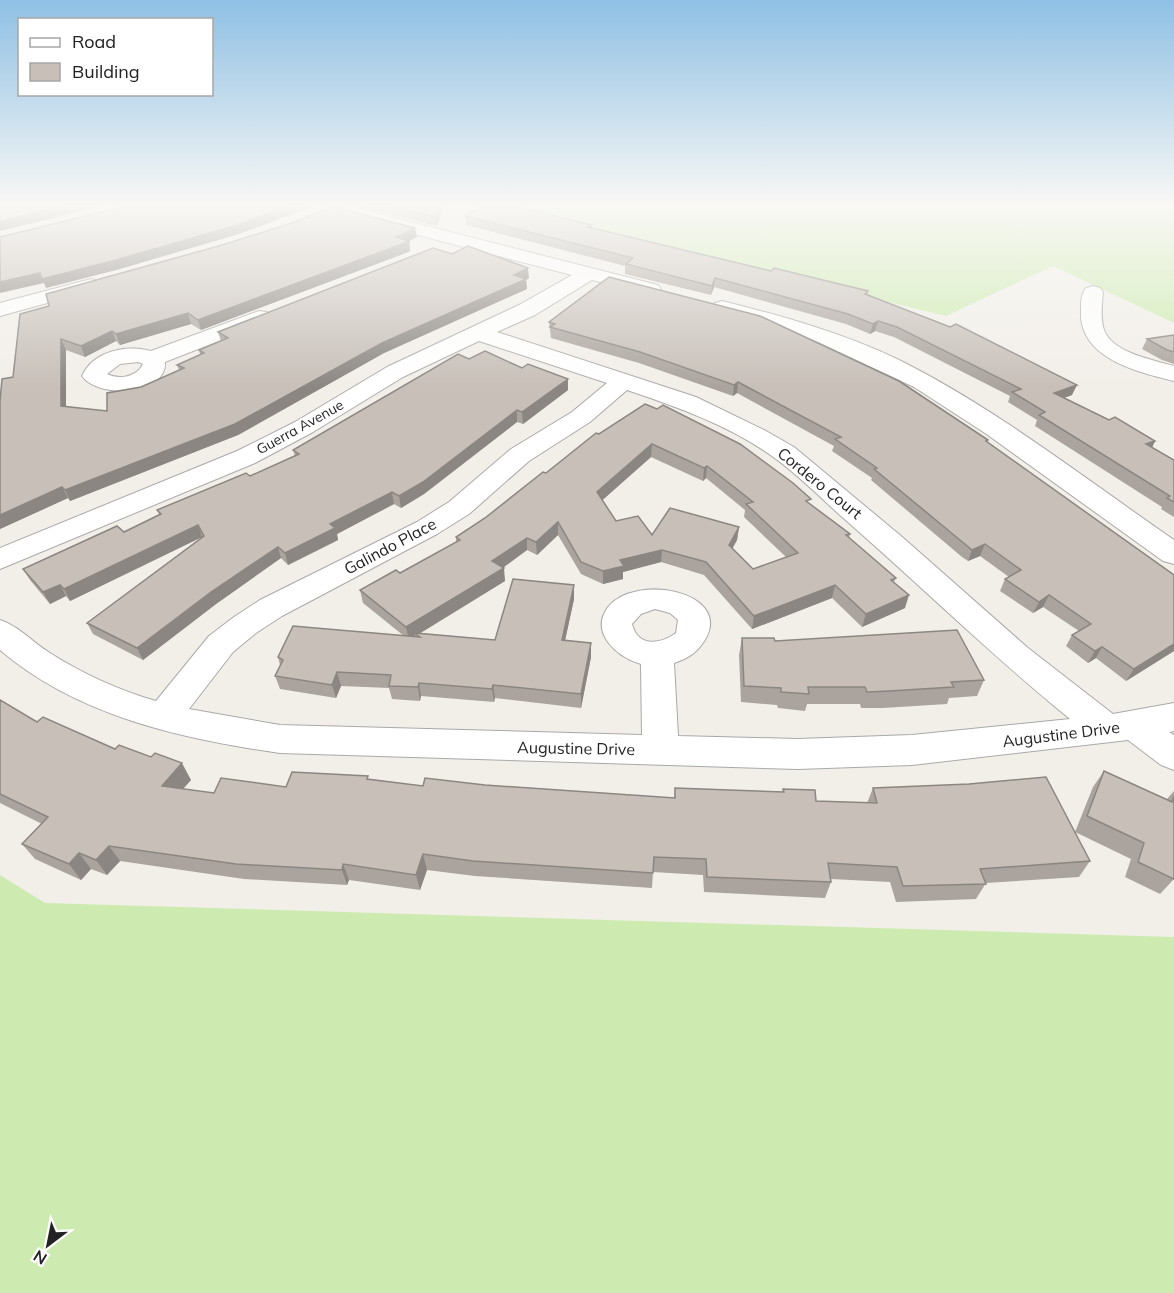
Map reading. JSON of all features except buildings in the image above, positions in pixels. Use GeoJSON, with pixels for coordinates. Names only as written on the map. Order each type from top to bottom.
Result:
{"type":"FeatureCollection","features":[{"type":"Feature","properties":{"kind":"street"},"geometry":{"type":"LineString","coordinates":[[567,267],[667,293]]}},
{"type":"Feature","properties":{"kind":"street","name":"Guerra Avenue"},"geometry":{"type":"LineString","coordinates":[[0,559],[246,457],[304,427],[395,372],[552,297],[589,273]]}},
{"type":"Feature","properties":{"kind":"street"},"geometry":{"type":"LineString","coordinates":[[0,310],[110,279]]}},
{"type":"Feature","properties":{"kind":"street"},"geometry":{"type":"LineString","coordinates":[[1092,292],[1092,319],[1095,333],[1110,349],[1174,374]]}},
{"type":"Feature","properties":{"kind":"street"},"geometry":{"type":"LineString","coordinates":[[700,302],[826,337],[890,365],[974,415],[1174,555]]}},
{"type":"Feature","properties":{"kind":"street"},"geometry":{"type":"LineString","coordinates":[[152,359],[283,308]]}},
{"type":"Feature","properties":{"kind":"street","name":"Cordero Court"},"geometry":{"type":"LineString","coordinates":[[477,333],[624,381],[723,417],[785,453],[891,543],[1016,657],[1120,727],[1174,755]]}},
{"type":"Feature","properties":{"kind":"street","name":"Galindo Place"},"geometry":{"type":"LineString","coordinates":[[164,716],[221,644],[245,625],[271,608],[427,528],[459,507],[520,455],[581,417],[624,381]]}},
{"type":"Feature","properties":{"kind":"street","name":"Augustine Drive"},"geometry":{"type":"LineString","coordinates":[[0,632],[39,663],[85,687],[130,706],[237,734],[280,739],[798,754],[912,750],[1120,727],[1174,717]]}},
{"type":"Feature","properties":{"kind":"street"},"geometry":{"type":"LineString","coordinates":[[657,654],[661,750]]}},
{"type":"Feature","properties":{"kind":"green space"},"geometry":{"type":"Polygon","coordinates":[[[744,267],[1050,267],[946,316],[744,267]]]}},
{"type":"Feature","properties":{"kind":"green space"},"geometry":{"type":"Polygon","coordinates":[[[1056,267],[1174,267],[1174,323],[1056,267]]]}},
{"type":"Feature","properties":{"kind":"green space"},"geometry":{"type":"Polygon","coordinates":[[[0,875],[45,903],[1174,937],[1174,1293],[0,1293],[0,875]]]}}]}
